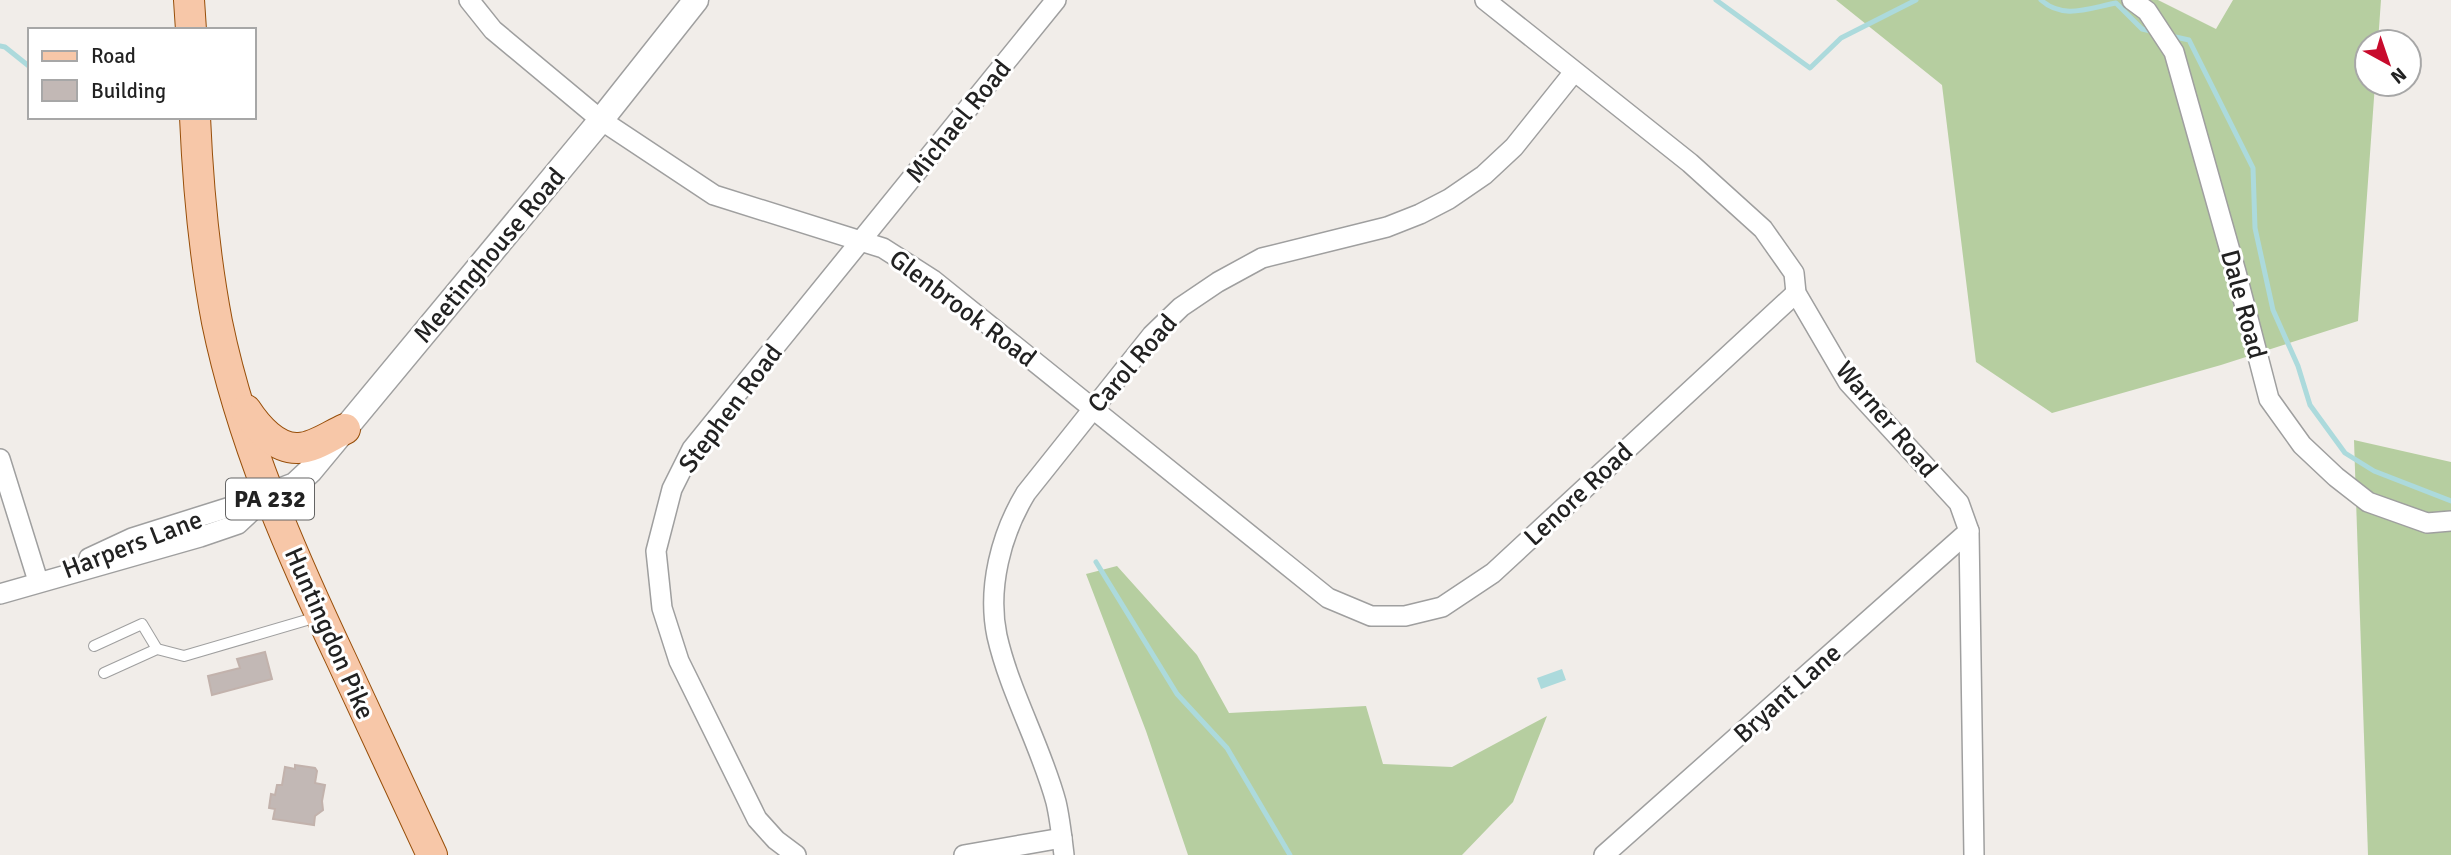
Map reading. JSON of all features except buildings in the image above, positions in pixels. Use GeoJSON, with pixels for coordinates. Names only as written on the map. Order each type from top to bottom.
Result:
{"type":"FeatureCollection","features":[{"type":"Feature","properties":{"kind":"main road"},"geometry":{"type":"LineString","coordinates":[[189,0],[191,28]]}},
{"type":"Feature","properties":{"kind":"main road","name":"Huntingdon Pike"},"geometry":{"type":"LineString","coordinates":[[195,119],[198,199],[205,252],[218,324],[237,397],[269,495],[321,616],[432,855]]}},
{"type":"Feature","properties":{"kind":"main road"},"geometry":{"type":"LineString","coordinates":[[237,397],[262,431],[288,447],[300,449],[345,429]]}},
{"type":"Feature","properties":{"kind":"street","name":"Glenbrook Road"},"geometry":{"type":"LineString","coordinates":[[469,0],[493,30],[601,120],[714,195],[883,248],[933,280],[1328,598]]}},
{"type":"Feature","properties":{"kind":"street","name":"Meetinghouse Road"},"geometry":{"type":"LineString","coordinates":[[269,495],[295,485],[310,471],[601,120],[696,0]]}},
{"type":"Feature","properties":{"kind":"street","name":"Michael Road"},"geometry":{"type":"LineString","coordinates":[[861,241],[1056,0]]}},
{"type":"Feature","properties":{"kind":"street","name":"Warner Road"},"geometry":{"type":"LineString","coordinates":[[1485,0],[1690,163],[1763,229],[1794,273],[1796,293],[1848,382],[1959,503],[1969,531],[1974,855]]}},
{"type":"Feature","properties":{"kind":"street","name":"Dale Road"},"geometry":{"type":"LineString","coordinates":[[2139,5],[2174,52],[2269,400],[2302,445],[2368,502],[2427,523],[2451,521]]}},
{"type":"Feature","properties":{"kind":"street","name":"Carol Road"},"geometry":{"type":"LineString","coordinates":[[1063,847],[1056,802],[997,635],[995,591],[1002,544],[1011,518],[1026,493],[1152,335],[1181,307],[1218,282],[1262,258],[1387,227],[1449,199],[1484,175],[1514,147],[1574,72]]}},
{"type":"Feature","properties":{"kind":"street","name":"Stephen Road"},"geometry":{"type":"LineString","coordinates":[[796,855],[776,840],[757,819],[679,661],[662,608],[656,551],[672,489],[692,449],[861,241]]}},
{"type":"Feature","properties":{"kind":"street","name":"Lenore Road"},"geometry":{"type":"LineString","coordinates":[[1328,598],[1371,616],[1405,617],[1442,607],[1493,573],[1796,293]]}},
{"type":"Feature","properties":{"kind":"street","name":"Harpers Lane"},"geometry":{"type":"LineString","coordinates":[[0,459],[38,581]]}},
{"type":"Feature","properties":{"kind":"street","name":"Harpers Lane"},"geometry":{"type":"LineString","coordinates":[[0,594],[238,524],[269,495]]}},
{"type":"Feature","properties":{"kind":"street","name":"Bryant Lane"},"geometry":{"type":"LineString","coordinates":[[1604,855],[1969,531]]}},
{"type":"Feature","properties":{"kind":"street"},"geometry":{"type":"LineString","coordinates":[[964,855],[1063,847]]}},
{"type":"Feature","properties":{"kind":"lane"},"geometry":{"type":"LineString","coordinates":[[104,673],[157,649],[184,656],[321,616]]}},
{"type":"Feature","properties":{"kind":"lane"},"geometry":{"type":"LineString","coordinates":[[94,646],[142,624],[157,649]]}},
{"type":"Feature","properties":{"kind":"green space"},"geometry":{"type":"Polygon","coordinates":[[[1836,0],[2158,0],[2216,29],[2233,0],[2381,0],[2379,28],[2353,28],[2353,98],[2374,98],[2358,321],[2221,365],[2052,413],[1976,362],[1942,85],[1836,0]]]}},
{"type":"Feature","properties":{"kind":"green space"},"geometry":{"type":"Polygon","coordinates":[[[2354,440],[2451,462],[2451,855],[2368,855],[2354,440]]]}},
{"type":"Feature","properties":{"kind":"green space"},"geometry":{"type":"Polygon","coordinates":[[[1117,566],[1197,655],[1229,713],[1366,706],[1383,764],[1452,767],[1547,716],[1513,802],[1462,855],[1188,855],[1146,731],[1086,574],[1117,566]]]}},
{"type":"Feature","properties":{"kind":"water"},"geometry":{"type":"Polygon","coordinates":[[[1562,669],[1566,680],[1541,689],[1537,678],[1562,669]]]}},
{"type":"Feature","properties":{"kind":"waterway"},"geometry":{"type":"LineString","coordinates":[[1716,0],[1810,68],[1841,38],[1916,0]]}},
{"type":"Feature","properties":{"kind":"waterway"},"geometry":{"type":"LineString","coordinates":[[2041,0],[2058,10],[2067,11],[2116,3],[2142,29],[2155,32]]}},
{"type":"Feature","properties":{"kind":"waterway"},"geometry":{"type":"LineString","coordinates":[[2171,36],[2189,40],[2253,168],[2255,228],[2273,310],[2298,366],[2310,405],[2345,453],[2374,471],[2451,501]]}},
{"type":"Feature","properties":{"kind":"waterway"},"geometry":{"type":"LineString","coordinates":[[0,46],[28,65]]}},
{"type":"Feature","properties":{"kind":"waterway"},"geometry":{"type":"LineString","coordinates":[[1096,562],[1177,694],[1227,748],[1290,855]]}}]}
